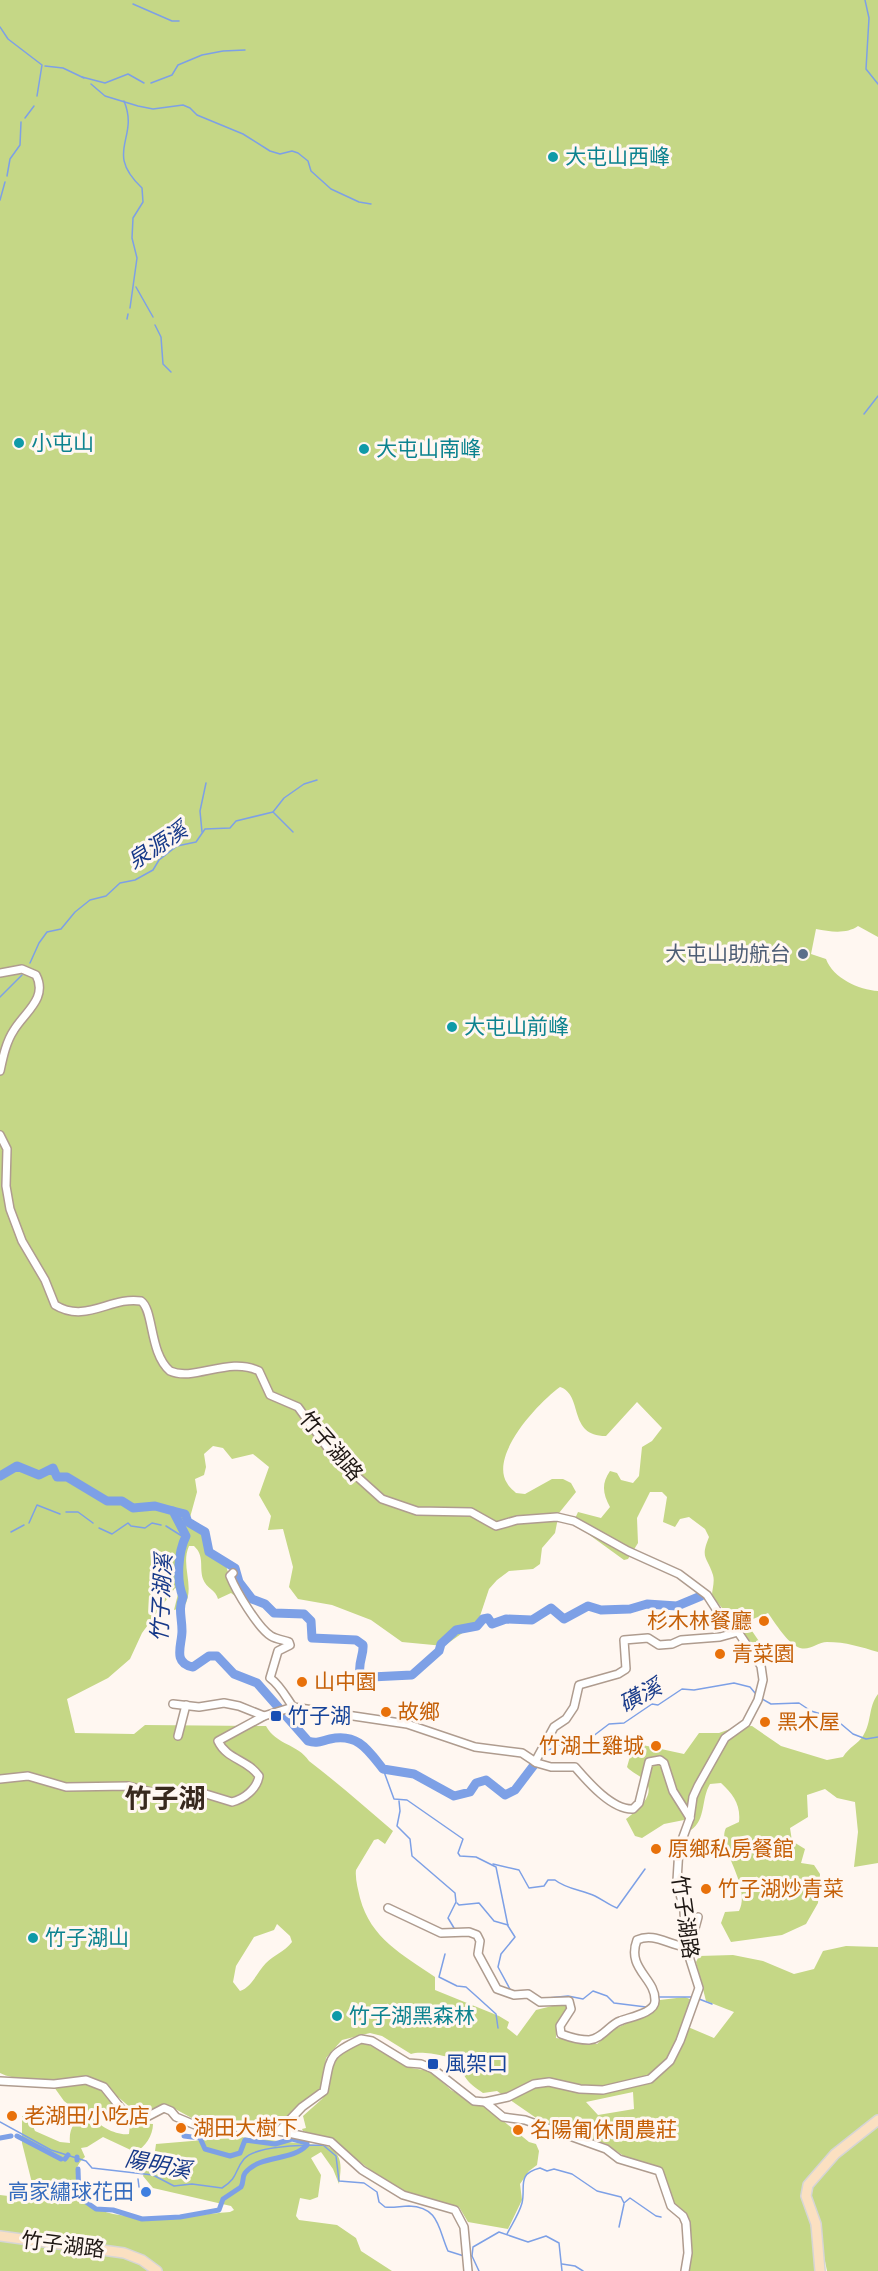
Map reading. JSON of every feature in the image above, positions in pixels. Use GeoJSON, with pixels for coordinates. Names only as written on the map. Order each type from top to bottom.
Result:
{"type":"FeatureCollection","features":[{"type":"Feature","properties":{"kind":"main road"},"geometry":{"type":"LineString","coordinates":[[820,2271],[816,2224],[806,2196],[808,2185],[835,2154],[878,2120]]}},
{"type":"Feature","properties":{"kind":"main road","name":"竹子湖路"},"geometry":{"type":"LineString","coordinates":[[0,2236],[124,2253],[142,2260],[157,2271]]}},
{"type":"Feature","properties":{"kind":"street"},"geometry":{"type":"LineString","coordinates":[[0,973],[28,970],[36,975],[40,992],[37,1000],[14,1030],[4,1050],[0,1071]]}},
{"type":"Feature","properties":{"kind":"street","name":"竹子湖路"},"geometry":{"type":"LineString","coordinates":[[0,1135],[8,1149],[6,1186],[10,1209],[22,1241],[45,1280],[55,1305],[68,1311],[90,1312],[128,1301],[141,1301],[147,1306],[155,1348],[170,1371],[182,1374],[227,1366],[259,1371],[270,1395],[298,1407],[332,1454],[382,1499],[417,1511],[471,1512],[496,1526],[517,1520],[557,1518],[574,1521],[692,1582],[738,1632],[761,1666],[763,1680],[760,1695],[749,1720],[725,1738],[716,1753],[693,1797],[690,1818],[679,1848],[677,1881],[684,1911],[686,1947],[699,1988],[680,2042],[670,2061],[650,2079],[593,2091],[549,2082],[534,2084],[508,2097],[485,2102]]}},
{"type":"Feature","properties":{"kind":"street"},"geometry":{"type":"LineString","coordinates":[[234,1573],[230,1576],[234,1586],[264,1631],[272,1637],[289,1642],[290,1645],[278,1651],[270,1678],[279,1684],[280,1692],[293,1707]]}},
{"type":"Feature","properties":{"kind":"street"},"geometry":{"type":"LineString","coordinates":[[535,1762],[554,1727],[566,1719],[574,1707],[579,1685],[618,1674],[626,1669],[624,1640],[648,1638],[659,1645],[672,1644],[681,1640],[720,1637],[738,1632]]}},
{"type":"Feature","properties":{"kind":"street"},"geometry":{"type":"LineString","coordinates":[[172,1704],[239,1706],[264,1716]]}},
{"type":"Feature","properties":{"kind":"street"},"geometry":{"type":"LineString","coordinates":[[178,1736],[186,1705]]}},
{"type":"Feature","properties":{"kind":"street"},"geometry":{"type":"LineString","coordinates":[[0,1779],[28,1776],[66,1787],[128,1786],[164,1794],[196,1791],[232,1802],[249,1793],[258,1782],[259,1776],[245,1762],[228,1756],[218,1741],[264,1716],[293,1707],[408,1724],[475,1747],[522,1753],[535,1762],[551,1767],[575,1767],[616,1804],[627,1809],[633,1809],[639,1803],[649,1762],[660,1760],[664,1763],[673,1791],[690,1818]]}},
{"type":"Feature","properties":{"kind":"street"},"geometry":{"type":"LineString","coordinates":[[388,1908],[441,1932],[474,1932],[479,1937],[478,1954],[493,1986],[514,1995],[528,1994],[540,2002],[569,2001],[571,2009],[560,2026],[561,2034],[590,2040],[599,2036],[616,2022],[650,2010],[654,2005],[655,1999],[650,1986],[636,1964],[637,1941],[646,1936],[653,1936],[674,1946],[686,1947],[692,1939],[698,1917]]}},
{"type":"Feature","properties":{"kind":"street"},"geometry":{"type":"LineString","coordinates":[[279,2130],[302,2107],[324,2091],[329,2060],[332,2055],[362,2039],[372,2041],[408,2063],[421,2064],[433,2069],[474,2101],[485,2102],[503,2117],[525,2120],[606,2149],[619,2159],[659,2171],[671,2206],[683,2216],[686,2223],[688,2253],[685,2271]]}},
{"type":"Feature","properties":{"kind":"street"},"geometry":{"type":"LineString","coordinates":[[0,2081],[54,2084],[86,2080],[104,2087],[124,2112],[139,2121],[164,2108],[176,2117],[207,2130],[233,2127],[279,2130],[331,2142],[362,2170],[403,2195],[455,2210],[464,2227],[468,2271]]}},
{"type":"Feature","properties":{"kind":"green space"},"geometry":{"type":"Polygon","coordinates":[[[0,0],[878,0],[878,937],[858,926],[844,931],[816,929],[811,954],[826,959],[834,972],[848,982],[878,991],[878,1652],[834,1642],[800,1648],[786,1638],[768,1613],[753,1619],[752,1631],[763,1647],[762,1653],[759,1652],[712,1596],[714,1578],[705,1557],[709,1537],[705,1529],[689,1517],[680,1519],[675,1527],[663,1522],[667,1497],[662,1492],[650,1492],[637,1518],[638,1543],[628,1559],[624,1560],[573,1523],[578,1512],[601,1518],[610,1507],[604,1489],[605,1480],[610,1471],[617,1473],[621,1480],[633,1483],[639,1476],[642,1447],[652,1441],[662,1428],[637,1402],[606,1436],[594,1434],[581,1423],[572,1398],[560,1387],[540,1404],[519,1430],[510,1444],[503,1471],[508,1484],[516,1493],[525,1494],[552,1479],[563,1479],[571,1483],[576,1492],[559,1513],[555,1533],[542,1548],[540,1564],[533,1569],[509,1571],[497,1580],[489,1589],[478,1622],[444,1646],[402,1642],[371,1620],[332,1605],[298,1599],[289,1587],[293,1567],[283,1529],[268,1530],[271,1516],[259,1495],[269,1467],[253,1454],[232,1459],[223,1448],[213,1446],[204,1454],[206,1467],[204,1475],[195,1479],[197,1492],[189,1521],[205,1529],[212,1551],[226,1561],[230,1576],[246,1593],[249,1603],[245,1603],[231,1593],[218,1599],[203,1579],[201,1558],[197,1550],[194,1546],[189,1546],[186,1561],[189,1592],[184,1607],[174,1610],[179,1590],[175,1588],[142,1633],[130,1659],[108,1678],[67,1699],[75,1733],[134,1734],[145,1725],[266,1726],[275,1737],[299,1751],[393,1831],[385,1844],[378,1839],[374,1840],[356,1870],[360,1898],[365,1912],[380,1935],[400,1953],[435,1977],[435,1990],[499,2016],[509,2022],[507,2028],[517,2036],[536,2010],[564,2003],[568,2008],[557,2024],[556,2038],[597,2044],[611,2031],[656,2009],[660,2000],[685,1997],[692,2000],[688,2027],[714,2038],[734,2012],[706,2001],[696,1962],[699,1956],[733,1955],[763,1961],[794,1974],[814,1969],[823,1951],[846,1946],[878,1947],[878,2117],[853,2136],[805,2191],[818,2271],[687,2271],[689,2241],[660,2168],[624,2156],[606,2144],[542,2122],[497,2091],[483,2093],[468,2080],[460,2062],[456,2060],[429,2053],[411,2054],[382,2036],[370,2033],[342,2040],[326,2058],[320,2091],[276,2127],[232,2125],[208,2127],[168,2105],[138,2114],[118,2097],[105,2112],[92,2116],[95,2120],[108,2130],[124,2134],[129,2134],[130,2124],[153,2124],[150,2137],[135,2152],[103,2137],[81,2148],[85,2157],[78,2167],[76,2182],[84,2200],[99,2210],[120,2215],[170,2217],[230,2212],[234,2210],[231,2206],[153,2188],[143,2176],[146,2167],[153,2165],[156,2144],[240,2137],[327,2146],[339,2158],[341,2167],[339,2184],[333,2169],[321,2152],[311,2158],[321,2175],[318,2197],[310,2200],[300,2198],[296,2216],[299,2220],[337,2225],[356,2238],[361,2251],[392,2271],[0,2271],[0,2195],[25,2198],[33,2187],[22,2143],[22,2116],[30,2119],[35,2131],[60,2142],[70,2143],[70,2133],[77,2111],[64,2101],[49,2080],[18,2078],[0,2073],[0,0]],[[277,1924],[274,1930],[254,1937],[236,1966],[233,1982],[240,1991],[251,1983],[266,1963],[292,1942],[290,1936],[277,1924]],[[633,2092],[586,2102],[598,2115],[634,2109],[633,2092]]]}},
{"type":"Feature","properties":{"kind":"green space"},"geometry":{"type":"Polygon","coordinates":[[[878,1694],[878,1863],[854,1867],[858,1832],[855,1802],[837,1798],[825,1789],[807,1795],[808,1817],[790,1828],[792,1841],[805,1849],[801,1863],[814,1865],[820,1874],[818,1903],[806,1924],[782,1935],[731,1942],[721,1923],[725,1912],[739,1911],[742,1901],[738,1878],[724,1836],[726,1828],[739,1822],[739,1810],[735,1800],[721,1783],[710,1784],[699,1821],[691,1830],[690,1825],[684,1820],[664,1824],[642,1838],[635,1836],[626,1819],[643,1803],[648,1787],[644,1780],[627,1767],[633,1746],[638,1744],[684,1754],[699,1733],[719,1733],[736,1727],[752,1726],[781,1746],[827,1760],[843,1757],[863,1736],[878,1694]]]}},
{"type":"Feature","properties":{"kind":"green space"},"geometry":{"type":"Polygon","coordinates":[[[359,2042],[366,2043],[411,2068],[430,2071],[451,2090],[490,2110],[529,2142],[536,2144],[539,2151],[537,2165],[529,2171],[520,2184],[522,2200],[508,2229],[468,2222],[459,2207],[405,2192],[373,2172],[332,2140],[303,2131],[302,2129],[306,2128],[303,2116],[322,2099],[329,2089],[332,2064],[338,2055],[359,2042]]]}},
{"type":"Feature","properties":{"kind":"green space"},"geometry":{"type":"Polygon","coordinates":[[[878,2123],[878,2271],[827,2271],[810,2188],[832,2161],[878,2123]]]}},
{"type":"Feature","properties":{"kind":"waterway"},"geometry":{"type":"LineString","coordinates":[[865,0],[869,18],[866,69],[878,84]]}},
{"type":"Feature","properties":{"kind":"waterway"},"geometry":{"type":"LineString","coordinates":[[133,4],[172,21],[179,21]]}},
{"type":"Feature","properties":{"kind":"waterway"},"geometry":{"type":"LineString","coordinates":[[0,27],[8,39],[42,65],[37,96]]}},
{"type":"Feature","properties":{"kind":"waterway"},"geometry":{"type":"LineString","coordinates":[[151,83],[172,75],[178,65],[202,55],[245,50]]}},
{"type":"Feature","properties":{"kind":"waterway"},"geometry":{"type":"LineString","coordinates":[[45,66],[63,68],[84,78]]}},
{"type":"Feature","properties":{"kind":"waterway"},"geometry":{"type":"LineString","coordinates":[[82,77],[105,83],[128,74],[144,83]]}},
{"type":"Feature","properties":{"kind":"waterway"},"geometry":{"type":"LineString","coordinates":[[91,84],[105,96],[138,106],[153,109],[183,105],[197,115],[243,134],[270,151],[280,154],[292,151],[298,153],[308,161],[311,171],[331,189],[359,202],[371,204]]}},
{"type":"Feature","properties":{"kind":"waterway"},"geometry":{"type":"LineString","coordinates":[[124,101],[128,114],[128,125],[123,154],[131,175],[142,188],[143,202],[133,218],[132,238],[137,258],[130,308]]}},
{"type":"Feature","properties":{"kind":"waterway"},"geometry":{"type":"LineString","coordinates":[[25,118],[34,106]]}},
{"type":"Feature","properties":{"kind":"waterway"},"geometry":{"type":"LineString","coordinates":[[7,176],[10,159],[20,145],[21,122]]}},
{"type":"Feature","properties":{"kind":"waterway"},"geometry":{"type":"LineString","coordinates":[[0,200],[5,182]]}},
{"type":"Feature","properties":{"kind":"waterway"},"geometry":{"type":"LineString","coordinates":[[136,287],[153,317]]}},
{"type":"Feature","properties":{"kind":"waterway"},"geometry":{"type":"LineString","coordinates":[[127,319],[128,314]]}},
{"type":"Feature","properties":{"kind":"waterway"},"geometry":{"type":"LineString","coordinates":[[155,325],[161,337],[163,364],[171,372]]}},
{"type":"Feature","properties":{"kind":"waterway"},"geometry":{"type":"LineString","coordinates":[[864,414],[878,396]]}},
{"type":"Feature","properties":{"kind":"waterway","name":"泉源溪"},"geometry":{"type":"LineString","coordinates":[[30,963],[47,932],[61,929],[75,912],[90,900],[106,896],[120,883],[135,880],[153,870],[159,860],[177,846],[196,842],[205,829],[230,828],[236,821],[273,812],[284,798],[304,784],[317,780]]}},
{"type":"Feature","properties":{"kind":"waterway"},"geometry":{"type":"LineString","coordinates":[[202,832],[200,811],[206,783]]}},
{"type":"Feature","properties":{"kind":"waterway"},"geometry":{"type":"LineString","coordinates":[[273,812],[293,832]]}},
{"type":"Feature","properties":{"kind":"waterway","name":"泉源溪"},"geometry":{"type":"LineString","coordinates":[[0,997],[22,975]]}},
{"type":"Feature","properties":{"kind":"waterway","name":"竹子湖溪"},"geometry":{"type":"LineString","coordinates":[[0,1476],[17,1466],[39,1475],[53,1468],[57,1477],[67,1477],[107,1501],[122,1501],[133,1508],[155,1506],[173,1511],[186,1536],[179,1566],[179,1583],[183,1597],[180,1610],[182,1631],[180,1658],[182,1662],[193,1667],[209,1656],[217,1656],[234,1674],[257,1683],[308,1741],[348,1738],[367,1750],[383,1769],[414,1774],[454,1796],[470,1792],[476,1783],[486,1780],[505,1795],[515,1790],[534,1765]]}},
{"type":"Feature","properties":{"kind":"waterway"},"geometry":{"type":"LineString","coordinates":[[29,1523],[37,1505],[60,1514]]}},
{"type":"Feature","properties":{"kind":"waterway"},"geometry":{"type":"LineString","coordinates":[[173,1511],[185,1514],[188,1522],[205,1532],[209,1552],[235,1568],[239,1582],[252,1599],[265,1604],[274,1613],[304,1614],[311,1621],[312,1638],[356,1640],[363,1645],[360,1673],[371,1677],[412,1675],[439,1651],[441,1644],[456,1630],[477,1626],[483,1619],[488,1618],[492,1624],[506,1619],[532,1620],[551,1608],[564,1619],[588,1606],[601,1610],[630,1609],[647,1604],[677,1606],[701,1596]]}},
{"type":"Feature","properties":{"kind":"waterway"},"geometry":{"type":"LineString","coordinates":[[66,1512],[78,1512],[93,1523]]}},
{"type":"Feature","properties":{"kind":"waterway"},"geometry":{"type":"LineString","coordinates":[[99,1528],[112,1534],[128,1523],[131,1526],[145,1528],[152,1523],[161,1525]]}},
{"type":"Feature","properties":{"kind":"waterway"},"geometry":{"type":"LineString","coordinates":[[11,1532],[24,1525]]}},
{"type":"Feature","properties":{"kind":"waterway"},"geometry":{"type":"LineString","coordinates":[[166,1526],[185,1538]]}},
{"type":"Feature","properties":{"kind":"waterway","name":"磺溪"},"geometry":{"type":"LineString","coordinates":[[545,1752],[568,1740],[588,1740],[609,1724],[624,1723],[652,1704],[658,1705],[682,1689],[694,1690],[734,1683],[750,1687],[755,1693]]}},
{"type":"Feature","properties":{"kind":"waterway","name":"磺溪"},"geometry":{"type":"LineString","coordinates":[[762,1699],[771,1704],[799,1703],[811,1711],[834,1718],[853,1734],[866,1739],[878,1737]]}},
{"type":"Feature","properties":{"kind":"waterway"},"geometry":{"type":"LineString","coordinates":[[383,1769],[394,1799],[407,1800],[463,1839],[458,1853],[460,1856],[476,1857],[496,1867],[508,1926],[515,1937],[501,1954],[498,1967],[511,1991]]}},
{"type":"Feature","properties":{"kind":"waterway"},"geometry":{"type":"LineString","coordinates":[[399,1801],[397,1826],[410,1839],[412,1856],[455,1893],[456,1902],[448,1918],[454,1928]]}},
{"type":"Feature","properties":{"kind":"waterway"},"geometry":{"type":"LineString","coordinates":[[493,1864],[519,1870],[529,1888],[544,1886],[548,1880],[555,1880],[595,1896],[617,1908],[645,1869]]}},
{"type":"Feature","properties":{"kind":"waterway"},"geometry":{"type":"LineString","coordinates":[[457,1903],[459,1905],[479,1903],[494,1921],[508,1925]]}},
{"type":"Feature","properties":{"kind":"waterway"},"geometry":{"type":"LineString","coordinates":[[445,1954],[439,1977],[457,1986],[466,1987],[496,2014],[498,2028]]}},
{"type":"Feature","properties":{"kind":"waterway"},"geometry":{"type":"LineString","coordinates":[[525,1991],[529,1990],[535,1995]]}},
{"type":"Feature","properties":{"kind":"waterway"},"geometry":{"type":"LineString","coordinates":[[548,1998],[568,1996],[583,1999],[593,1991],[607,1996],[614,2003],[646,2007]]}},
{"type":"Feature","properties":{"kind":"waterway"},"geometry":{"type":"LineString","coordinates":[[658,1997],[691,1997]]}},
{"type":"Feature","properties":{"kind":"waterway"},"geometry":{"type":"LineString","coordinates":[[699,1999],[712,2004]]}},
{"type":"Feature","properties":{"kind":"waterway","name":"陽明溪"},"geometry":{"type":"LineString","coordinates":[[0,2122],[51,2150],[86,2161],[92,2168],[153,2175],[174,2186],[192,2184],[222,2188],[231,2181],[241,2163],[250,2154],[270,2148],[323,2145],[336,2156],[339,2181],[364,2183],[377,2192],[379,2202],[385,2207],[409,2206],[426,2210],[436,2220],[448,2251],[464,2256]]}},
{"type":"Feature","properties":{"kind":"waterway"},"geometry":{"type":"LineString","coordinates":[[0,2138],[11,2136]]}},
{"type":"Feature","properties":{"kind":"waterway","name":"陽明溪"},"geometry":{"type":"LineString","coordinates":[[17,2136],[61,2159]]}},
{"type":"Feature","properties":{"kind":"waterway"},"geometry":{"type":"LineString","coordinates":[[184,2136],[200,2138],[205,2149],[230,2156],[240,2153],[245,2140],[275,2144],[292,2139],[307,2143]]}},
{"type":"Feature","properties":{"kind":"waterway"},"geometry":{"type":"LineString","coordinates":[[78,2169],[79,2197],[96,2209],[113,2210],[142,2219],[180,2217],[219,2210],[223,2199],[241,2187],[244,2175],[252,2167],[267,2160],[293,2154],[307,2145]]}},
{"type":"Feature","properties":{"kind":"waterway","name":"陽明溪"},"geometry":{"type":"LineString","coordinates":[[65,2159],[68,2155]]}},
{"type":"Feature","properties":{"kind":"waterway"},"geometry":{"type":"LineString","coordinates":[[507,2234],[522,2203],[525,2177],[540,2168],[572,2174],[597,2191],[621,2197],[624,2203],[630,2198],[661,2217]]}},
{"type":"Feature","properties":{"kind":"waterway"},"geometry":{"type":"LineString","coordinates":[[138,2179],[139,2187]]}},
{"type":"Feature","properties":{"kind":"waterway"},"geometry":{"type":"LineString","coordinates":[[619,2227],[624,2204]]}},
{"type":"Feature","properties":{"kind":"waterway"},"geometry":{"type":"LineString","coordinates":[[472,2256],[473,2247],[499,2232],[528,2242],[546,2236],[559,2243],[562,2271]]}},
{"type":"Feature","properties":{"kind":"waterway","name":"陽明溪"},"geometry":{"type":"LineString","coordinates":[[469,2256],[472,2256],[479,2271]]}},
{"type":"Feature","properties":{"kind":"waterway"},"geometry":{"type":"LineString","coordinates":[[562,2264],[575,2266],[583,2271]]}},
{"type":"Feature","properties":{"kind":"place","name":"大屯山西峰"},"geometry":{"type":"Point","coordinates":[553,157]}},
{"type":"Feature","properties":{"kind":"place","name":"小屯山"},"geometry":{"type":"Point","coordinates":[19,443]}},
{"type":"Feature","properties":{"kind":"place","name":"大屯山南峰"},"geometry":{"type":"Point","coordinates":[364,449]}},
{"type":"Feature","properties":{"kind":"place","name":"大屯山助航台"},"geometry":{"type":"Point","coordinates":[803,954]}},
{"type":"Feature","properties":{"kind":"place","name":"大屯山前峰"},"geometry":{"type":"Point","coordinates":[452,1027]}},
{"type":"Feature","properties":{"kind":"place","name":"杉木林餐廳"},"geometry":{"type":"Point","coordinates":[764,1621]}},
{"type":"Feature","properties":{"kind":"place","name":"青菜園"},"geometry":{"type":"Point","coordinates":[720,1654]}},
{"type":"Feature","properties":{"kind":"place","name":"山中園"},"geometry":{"type":"Point","coordinates":[302,1682]}},
{"type":"Feature","properties":{"kind":"place","name":"故鄉"},"geometry":{"type":"Point","coordinates":[386,1712]}},
{"type":"Feature","properties":{"kind":"place","name":"竹子湖"},"geometry":{"type":"Point","coordinates":[276,1716]}},
{"type":"Feature","properties":{"kind":"place","name":"黑木屋"},"geometry":{"type":"Point","coordinates":[765,1722]}},
{"type":"Feature","properties":{"kind":"place","name":"竹湖土雞城"},"geometry":{"type":"Point","coordinates":[656,1746]}},
{"type":"Feature","properties":{"kind":"place","name":"原鄉私房餐館"},"geometry":{"type":"Point","coordinates":[656,1849]}},
{"type":"Feature","properties":{"kind":"place","name":"竹子湖炒青菜"},"geometry":{"type":"Point","coordinates":[706,1889]}},
{"type":"Feature","properties":{"kind":"place","name":"竹子湖山"},"geometry":{"type":"Point","coordinates":[33,1938]}},
{"type":"Feature","properties":{"kind":"place","name":"竹子湖黑森林"},"geometry":{"type":"Point","coordinates":[337,2016]}},
{"type":"Feature","properties":{"kind":"place","name":"風架口"},"geometry":{"type":"Point","coordinates":[433,2064]}},
{"type":"Feature","properties":{"kind":"place","name":"老湖田小吃店"},"geometry":{"type":"Point","coordinates":[12,2116]}},
{"type":"Feature","properties":{"kind":"place","name":"湖田大樹下"},"geometry":{"type":"Point","coordinates":[181,2128]}},
{"type":"Feature","properties":{"kind":"place","name":"名陽匍休閒農莊"},"geometry":{"type":"Point","coordinates":[518,2130]}},
{"type":"Feature","properties":{"kind":"place","name":"高家繡球花田"},"geometry":{"type":"Point","coordinates":[146,2192]}},
{"type":"Feature","properties":{"kind":"district","name":"竹子湖"},"geometry":{"type":"Point","coordinates":[165,1799]}}]}
